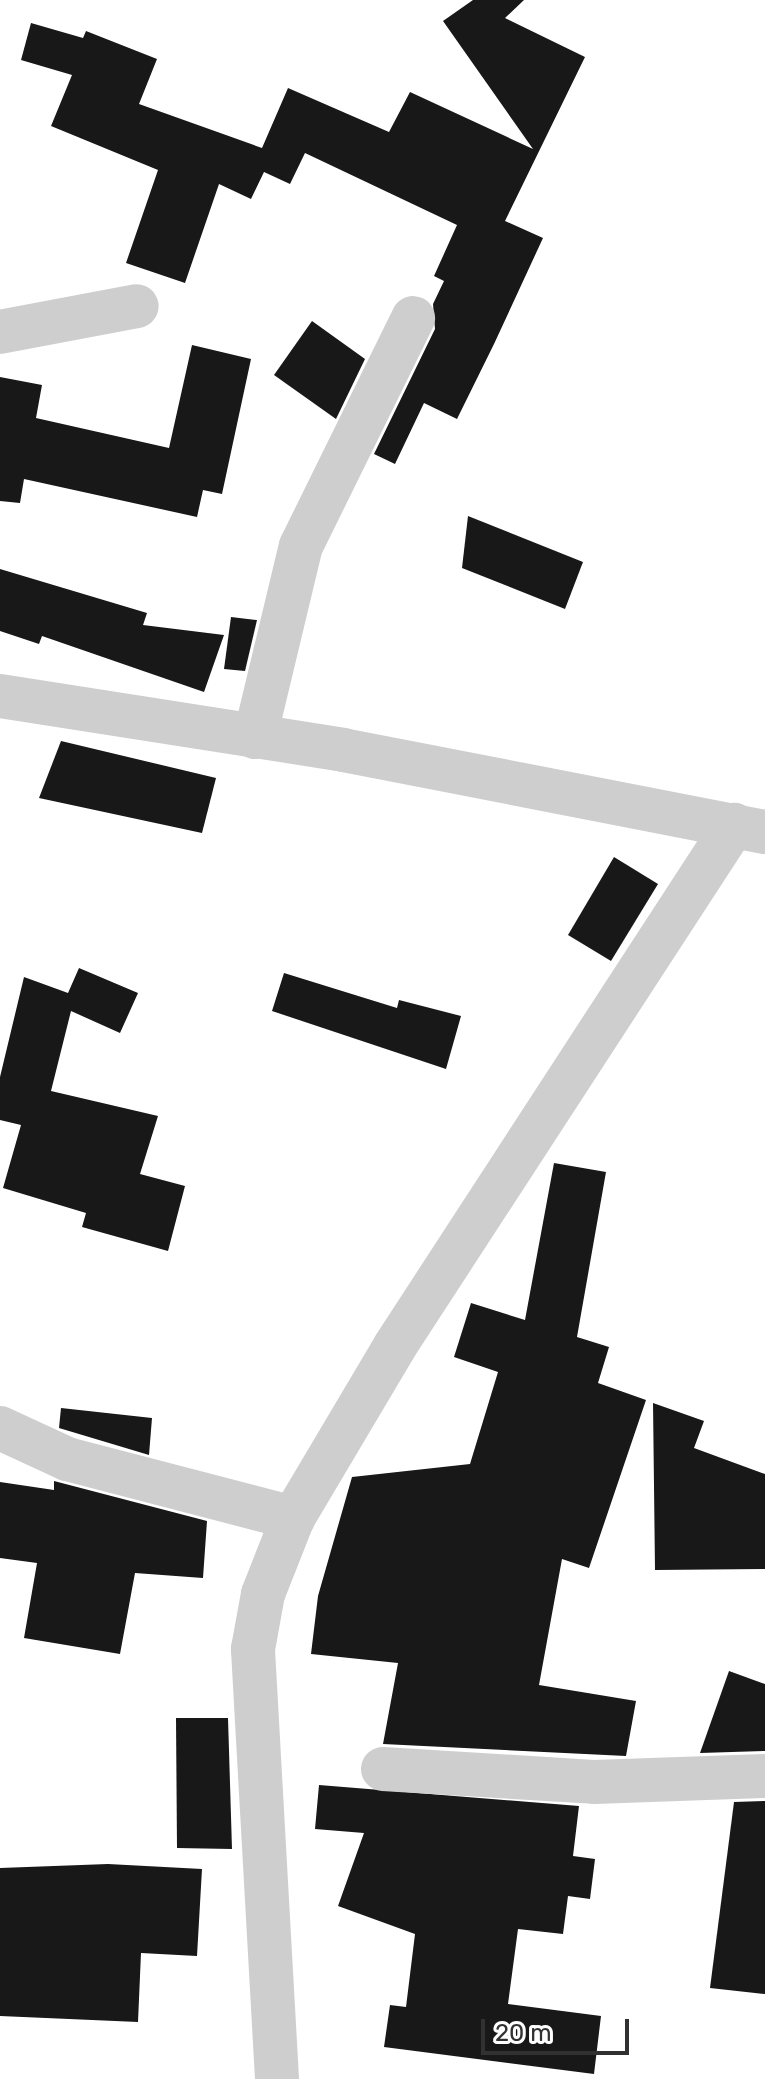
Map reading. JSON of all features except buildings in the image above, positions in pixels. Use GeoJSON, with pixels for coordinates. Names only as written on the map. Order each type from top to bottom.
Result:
{"type":"FeatureCollection","features":[{"type":"Feature","properties":{"kind":"street"},"geometry":{"type":"LineString","coordinates":[[0,332],[137,306]]}},
{"type":"Feature","properties":{"kind":"street"},"geometry":{"type":"LineString","coordinates":[[255,737],[301,546],[413,318]]}},
{"type":"Feature","properties":{"kind":"street"},"geometry":{"type":"LineString","coordinates":[[0,696],[255,737],[750,828],[395,1346],[293,1518],[263,1594],[253,1649],[277,2079]]}},
{"type":"Feature","properties":{"kind":"street"},"geometry":{"type":"LineString","coordinates":[[0,1428],[67,1459],[293,1518]]}},
{"type":"Feature","properties":{"kind":"street"},"geometry":{"type":"LineString","coordinates":[[383,1769],[594,1782],[765,1776]]}}]}
